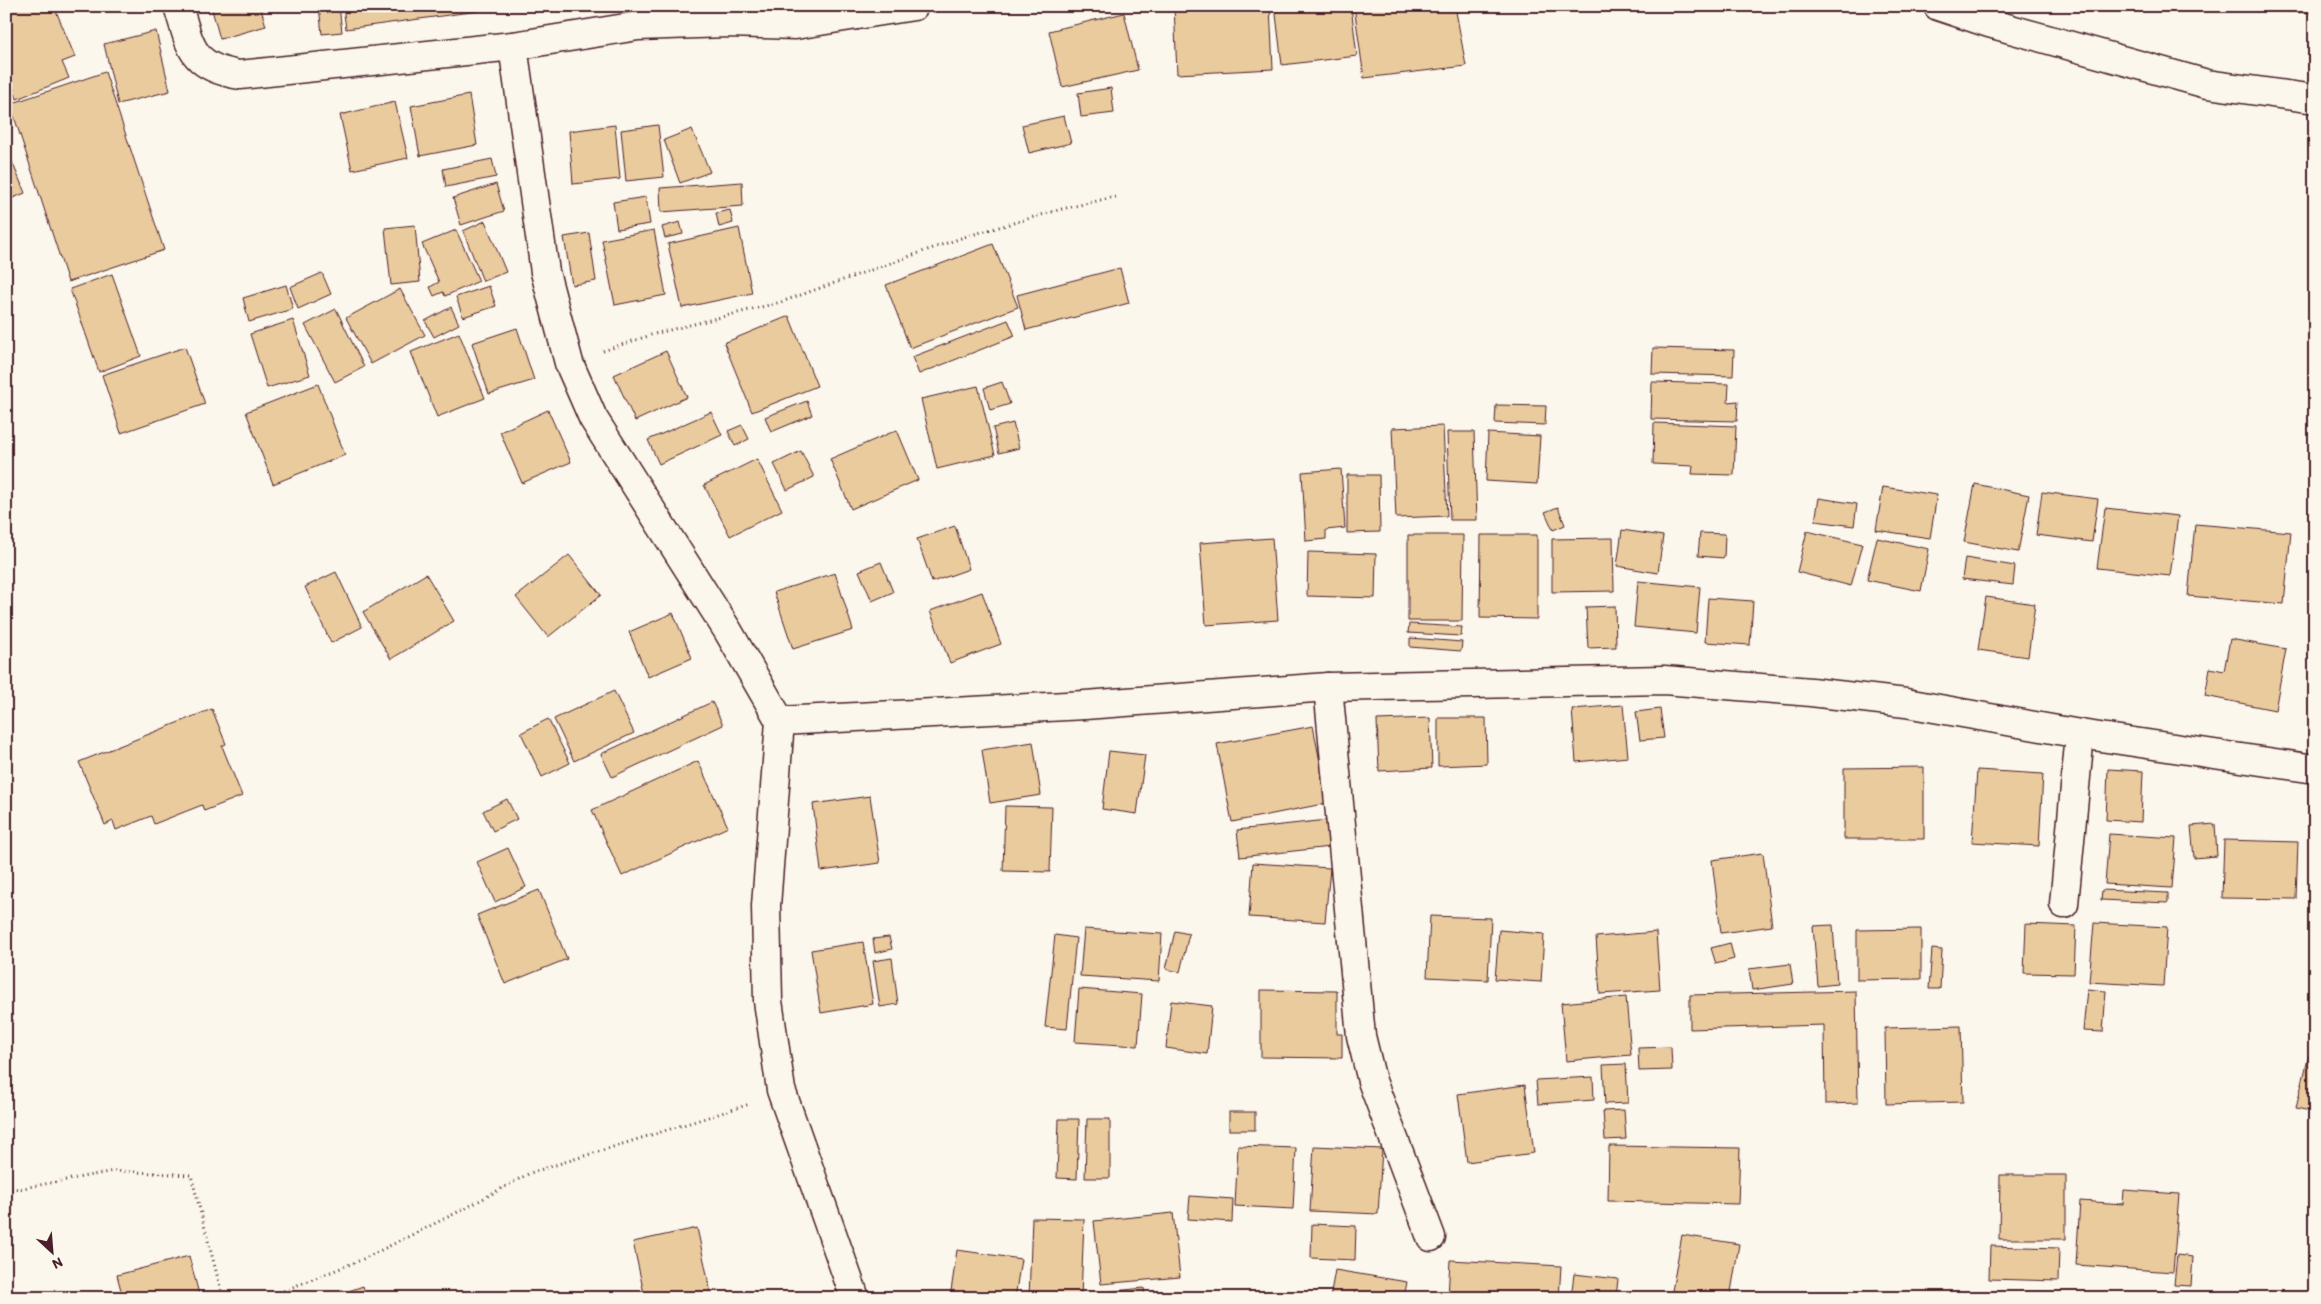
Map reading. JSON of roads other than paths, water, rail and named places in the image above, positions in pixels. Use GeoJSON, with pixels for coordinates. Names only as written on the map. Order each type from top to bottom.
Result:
{"type":"FeatureCollection","features":[{"type":"Feature","properties":{"kind":"street"},"geometry":{"type":"LineString","coordinates":[[178,6],[191,48],[204,64],[219,72],[240,75],[513,46],[638,26],[727,23],[795,25],[865,11],[914,6]]}},
{"type":"Feature","properties":{"kind":"street"},"geometry":{"type":"LineString","coordinates":[[1938,6],[1989,23],[2207,84],[2315,99]]}},
{"type":"Feature","properties":{"kind":"street"},"geometry":{"type":"LineString","coordinates":[[513,46],[546,272],[569,363],[593,418],[728,631],[780,721],[766,906],[768,1001],[781,1090],[855,1298]]}},
{"type":"Feature","properties":{"kind":"street"},"geometry":{"type":"LineString","coordinates":[[780,721],[1085,705],[1328,687],[1664,680],[1811,692],[1906,703],[2080,734],[2315,769]]}},
{"type":"Feature","properties":{"kind":"street"},"geometry":{"type":"LineString","coordinates":[[1328,687],[1360,1036],[1372,1081],[1431,1237]]}},
{"type":"Feature","properties":{"kind":"street"},"geometry":{"type":"LineString","coordinates":[[2064,904],[2080,734]]}}]}
